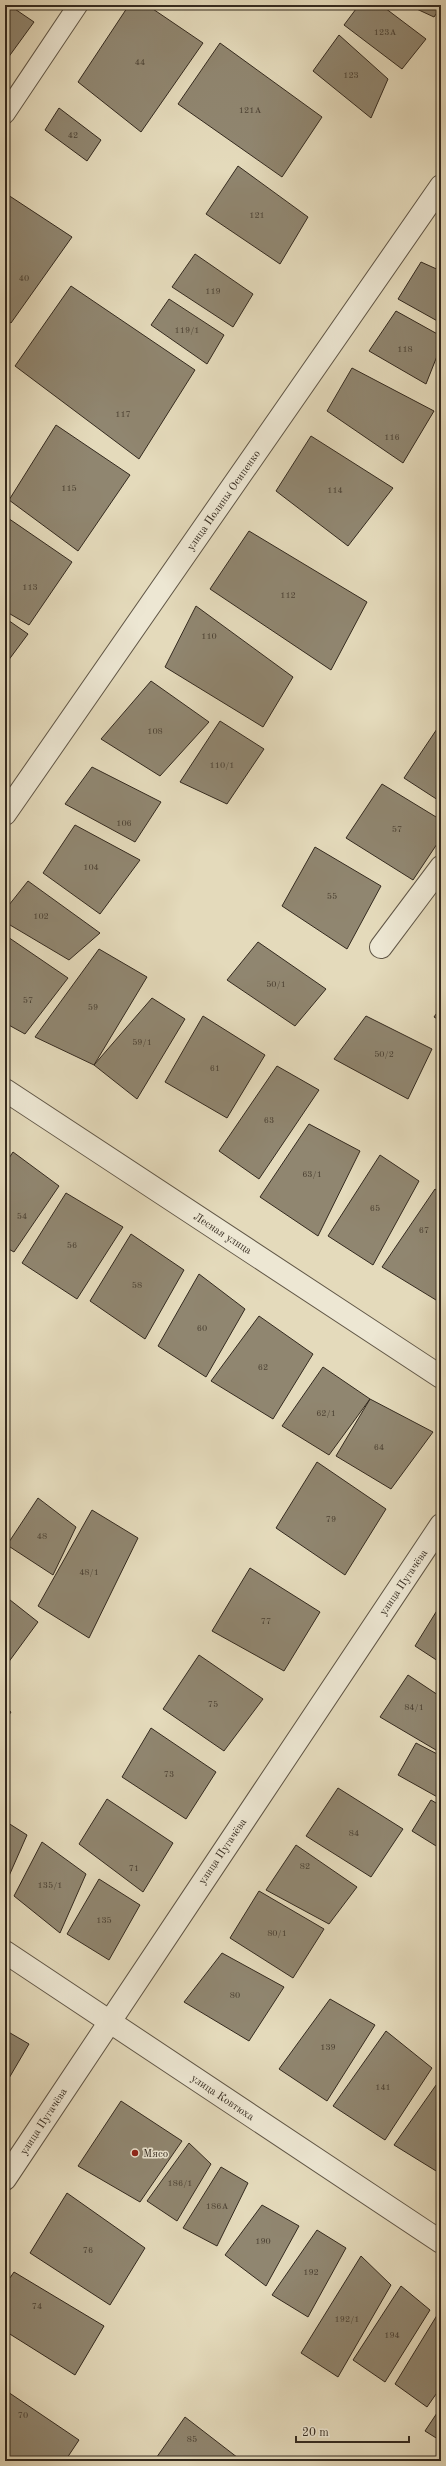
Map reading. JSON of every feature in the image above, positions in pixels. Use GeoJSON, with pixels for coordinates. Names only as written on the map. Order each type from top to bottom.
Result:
{"type":"FeatureCollection","features":[{"type":"Feature","properties":{"kind":"street","name":"улица Полины Осипенко"},"geometry":{"type":"LineString","coordinates":[[5,814],[441,186]]}},
{"type":"Feature","properties":{"kind":"street"},"geometry":{"type":"LineString","coordinates":[[381,947],[441,867]]}},
{"type":"Feature","properties":{"kind":"street","name":"Лесная улица"},"geometry":{"type":"LineString","coordinates":[[5,1090],[441,1377]]}},
{"type":"Feature","properties":{"kind":"street","name":"улица Пугачёва"},"geometry":{"type":"LineString","coordinates":[[5,2179],[109,2020],[441,1525]]}},
{"type":"Feature","properties":{"kind":"street","name":"улица Ковтюха"},"geometry":{"type":"LineString","coordinates":[[5,1952],[441,2242]]}},
{"type":"Feature","properties":{"kind":"lane"},"geometry":{"type":"LineString","coordinates":[[5,114],[78,5]]}},
{"type":"Feature","properties":{"kind":"building"},"geometry":{"type":"Polygon","coordinates":[[[5,5],[9,5],[34,22],[5,62],[5,5]]]}},
{"type":"Feature","properties":{"kind":"building"},"geometry":{"type":"Polygon","coordinates":[[[129,5],[147,5],[203,43],[141,132],[78,82],[129,5]]]}},
{"type":"Feature","properties":{"kind":"building"},"geometry":{"type":"Polygon","coordinates":[[[359,5],[381,5],[426,39],[402,69],[344,25],[359,5]]]}},
{"type":"Feature","properties":{"kind":"building"},"geometry":{"type":"Polygon","coordinates":[[[408,5],[441,5],[441,7],[434,17],[408,5]]]}},
{"type":"Feature","properties":{"kind":"building"},"geometry":{"type":"Polygon","coordinates":[[[339,35],[388,79],[371,118],[313,71],[339,35]]]}},
{"type":"Feature","properties":{"kind":"building"},"geometry":{"type":"Polygon","coordinates":[[[220,43],[322,117],[282,177],[178,104],[220,43]]]}},
{"type":"Feature","properties":{"kind":"building"},"geometry":{"type":"Polygon","coordinates":[[[59,108],[101,140],[87,161],[45,130],[59,108]]]}},
{"type":"Feature","properties":{"kind":"building"},"geometry":{"type":"Polygon","coordinates":[[[238,166],[308,217],[280,264],[206,214],[238,166]]]}},
{"type":"Feature","properties":{"kind":"building"},"geometry":{"type":"Polygon","coordinates":[[[5,193],[72,237],[11,323],[5,319],[5,193]]]}},
{"type":"Feature","properties":{"kind":"building"},"geometry":{"type":"Polygon","coordinates":[[[195,254],[253,294],[233,327],[172,287],[195,254]]]}},
{"type":"Feature","properties":{"kind":"building"},"geometry":{"type":"Polygon","coordinates":[[[421,262],[441,271],[441,323],[398,299],[421,262]]]}},
{"type":"Feature","properties":{"kind":"building"},"geometry":{"type":"Polygon","coordinates":[[[71,286],[195,370],[139,459],[15,366],[71,286]]]}},
{"type":"Feature","properties":{"kind":"building"},"geometry":{"type":"Polygon","coordinates":[[[169,299],[224,335],[207,364],[151,325],[169,299]]]}},
{"type":"Feature","properties":{"kind":"building"},"geometry":{"type":"Polygon","coordinates":[[[396,311],[441,336],[441,346],[426,384],[369,351],[396,311]]]}},
{"type":"Feature","properties":{"kind":"building"},"geometry":{"type":"Polygon","coordinates":[[[352,368],[434,411],[403,463],[327,411],[352,368]]]}},
{"type":"Feature","properties":{"kind":"building"},"geometry":{"type":"Polygon","coordinates":[[[56,425],[130,475],[78,551],[9,500],[56,425]]]}},
{"type":"Feature","properties":{"kind":"building"},"geometry":{"type":"Polygon","coordinates":[[[311,436],[393,488],[348,546],[276,491],[311,436]]]}},
{"type":"Feature","properties":{"kind":"building"},"geometry":{"type":"Polygon","coordinates":[[[5,516],[72,562],[29,625],[5,611],[5,516]]]}},
{"type":"Feature","properties":{"kind":"building"},"geometry":{"type":"Polygon","coordinates":[[[249,531],[367,602],[331,670],[210,589],[249,531]]]}},
{"type":"Feature","properties":{"kind":"building"},"geometry":{"type":"Polygon","coordinates":[[[196,606],[293,677],[263,727],[165,667],[196,606]]]}},
{"type":"Feature","properties":{"kind":"building"},"geometry":{"type":"Polygon","coordinates":[[[5,618],[28,634],[5,665],[5,618]]]}},
{"type":"Feature","properties":{"kind":"building"},"geometry":{"type":"Polygon","coordinates":[[[151,681],[209,722],[160,776],[101,739],[151,681]]]}},
{"type":"Feature","properties":{"kind":"building"},"geometry":{"type":"Polygon","coordinates":[[[220,721],[264,749],[227,804],[180,782],[220,721]]]}},
{"type":"Feature","properties":{"kind":"building"},"geometry":{"type":"Polygon","coordinates":[[[441,723],[441,802],[404,778],[441,723]]]}},
{"type":"Feature","properties":{"kind":"building"},"geometry":{"type":"Polygon","coordinates":[[[92,767],[161,802],[135,842],[65,804],[92,767]]]}},
{"type":"Feature","properties":{"kind":"building"},"geometry":{"type":"Polygon","coordinates":[[[382,784],[441,820],[441,838],[413,880],[346,838],[382,784]]]}},
{"type":"Feature","properties":{"kind":"building"},"geometry":{"type":"Polygon","coordinates":[[[75,825],[140,860],[100,914],[43,873],[75,825]]]}},
{"type":"Feature","properties":{"kind":"building"},"geometry":{"type":"Polygon","coordinates":[[[315,847],[381,886],[347,949],[282,906],[315,847]]]}},
{"type":"Feature","properties":{"kind":"building"},"geometry":{"type":"Polygon","coordinates":[[[28,881],[100,933],[69,960],[5,922],[5,910],[28,881]]]}},
{"type":"Feature","properties":{"kind":"building"},"geometry":{"type":"Polygon","coordinates":[[[5,935],[68,978],[25,1034],[5,1023],[5,935]]]}},
{"type":"Feature","properties":{"kind":"building"},"geometry":{"type":"Polygon","coordinates":[[[258,942],[326,989],[295,1026],[227,980],[258,942]]]}},
{"type":"Feature","properties":{"kind":"building"},"geometry":{"type":"Polygon","coordinates":[[[99,949],[147,977],[94,1065],[35,1037],[99,949]]]}},
{"type":"Feature","properties":{"kind":"building"},"geometry":{"type":"Polygon","coordinates":[[[152,998],[185,1019],[137,1099],[94,1065],[152,998]]]}},
{"type":"Feature","properties":{"kind":"building"},"geometry":{"type":"Polygon","coordinates":[[[441,1007],[441,1021],[434,1017],[441,1007]]]}},
{"type":"Feature","properties":{"kind":"building"},"geometry":{"type":"Polygon","coordinates":[[[203,1016],[265,1055],[227,1118],[165,1082],[203,1016]]]}},
{"type":"Feature","properties":{"kind":"building"},"geometry":{"type":"Polygon","coordinates":[[[366,1016],[432,1049],[408,1099],[334,1059],[366,1016]]]}},
{"type":"Feature","properties":{"kind":"building"},"geometry":{"type":"Polygon","coordinates":[[[277,1066],[319,1090],[259,1179],[219,1151],[277,1066]]]}},
{"type":"Feature","properties":{"kind":"building"},"geometry":{"type":"Polygon","coordinates":[[[309,1124],[360,1151],[318,1236],[260,1197],[309,1124]]]}},
{"type":"Feature","properties":{"kind":"building"},"geometry":{"type":"Polygon","coordinates":[[[13,1152],[59,1186],[14,1252],[5,1247],[5,1164],[13,1152]]]}},
{"type":"Feature","properties":{"kind":"building"},"geometry":{"type":"Polygon","coordinates":[[[380,1155],[419,1181],[373,1265],[328,1236],[380,1155]]]}},
{"type":"Feature","properties":{"kind":"building"},"geometry":{"type":"Polygon","coordinates":[[[435,1189],[441,1193],[441,1293],[436,1300],[382,1267],[435,1189]]]}},
{"type":"Feature","properties":{"kind":"building"},"geometry":{"type":"Polygon","coordinates":[[[66,1193],[123,1227],[77,1299],[22,1263],[66,1193]]]}},
{"type":"Feature","properties":{"kind":"building"},"geometry":{"type":"Polygon","coordinates":[[[131,1234],[184,1270],[145,1339],[90,1301],[131,1234]]]}},
{"type":"Feature","properties":{"kind":"building"},"geometry":{"type":"Polygon","coordinates":[[[199,1274],[245,1309],[206,1377],[158,1346],[199,1274]]]}},
{"type":"Feature","properties":{"kind":"building"},"geometry":{"type":"Polygon","coordinates":[[[259,1316],[313,1354],[273,1419],[211,1381],[259,1316]]]}},
{"type":"Feature","properties":{"kind":"building"},"geometry":{"type":"Polygon","coordinates":[[[323,1367],[370,1399],[329,1455],[282,1426],[323,1367]]]}},
{"type":"Feature","properties":{"kind":"building"},"geometry":{"type":"Polygon","coordinates":[[[370,1399],[433,1432],[391,1489],[336,1456],[370,1399]]]}},
{"type":"Feature","properties":{"kind":"building"},"geometry":{"type":"Polygon","coordinates":[[[317,1462],[386,1509],[345,1575],[276,1528],[317,1462]]]}},
{"type":"Feature","properties":{"kind":"building"},"geometry":{"type":"Polygon","coordinates":[[[38,1498],[76,1527],[53,1575],[7,1545],[38,1498]]]}},
{"type":"Feature","properties":{"kind":"building"},"geometry":{"type":"Polygon","coordinates":[[[92,1510],[138,1538],[89,1638],[38,1606],[92,1510]]]}},
{"type":"Feature","properties":{"kind":"building"},"geometry":{"type":"Polygon","coordinates":[[[250,1568],[320,1612],[284,1671],[212,1631],[250,1568]]]}},
{"type":"Feature","properties":{"kind":"building"},"geometry":{"type":"Polygon","coordinates":[[[5,1596],[38,1622],[5,1667],[5,1596]]]}},
{"type":"Feature","properties":{"kind":"building"},"geometry":{"type":"Polygon","coordinates":[[[441,1604],[441,1663],[415,1646],[441,1604]]]}},
{"type":"Feature","properties":{"kind":"building"},"geometry":{"type":"Polygon","coordinates":[[[199,1655],[263,1699],[224,1751],[163,1709],[199,1655]]]}},
{"type":"Feature","properties":{"kind":"building"},"geometry":{"type":"Polygon","coordinates":[[[408,1675],[441,1697],[441,1753],[380,1717],[408,1675]]]}},
{"type":"Feature","properties":{"kind":"building"},"geometry":{"type":"Polygon","coordinates":[[[5,1708],[11,1712],[5,1721],[5,1708]]]}},
{"type":"Feature","properties":{"kind":"building"},"geometry":{"type":"Polygon","coordinates":[[[151,1728],[216,1772],[186,1819],[122,1777],[151,1728]]]}},
{"type":"Feature","properties":{"kind":"building"},"geometry":{"type":"Polygon","coordinates":[[[416,1743],[441,1756],[441,1799],[398,1775],[416,1743]]]}},
{"type":"Feature","properties":{"kind":"building"},"geometry":{"type":"Polygon","coordinates":[[[338,1788],[403,1829],[371,1877],[306,1836],[338,1788]]]}},
{"type":"Feature","properties":{"kind":"building"},"geometry":{"type":"Polygon","coordinates":[[[107,1799],[173,1843],[143,1892],[79,1844],[107,1799]]]}},
{"type":"Feature","properties":{"kind":"building"},"geometry":{"type":"Polygon","coordinates":[[[431,1800],[441,1806],[441,1849],[412,1831],[431,1800]]]}},
{"type":"Feature","properties":{"kind":"building"},"geometry":{"type":"Polygon","coordinates":[[[5,1821],[27,1835],[5,1885],[5,1821]]]}},
{"type":"Feature","properties":{"kind":"building"},"geometry":{"type":"Polygon","coordinates":[[[42,1842],[86,1874],[60,1933],[14,1896],[42,1842]]]}},
{"type":"Feature","properties":{"kind":"building"},"geometry":{"type":"Polygon","coordinates":[[[296,1845],[357,1887],[329,1924],[266,1890],[296,1845]]]}},
{"type":"Feature","properties":{"kind":"building"},"geometry":{"type":"Polygon","coordinates":[[[99,1879],[140,1905],[109,1960],[67,1934],[99,1879]]]}},
{"type":"Feature","properties":{"kind":"building"},"geometry":{"type":"Polygon","coordinates":[[[259,1891],[324,1929],[293,1978],[230,1938],[259,1891]]]}},
{"type":"Feature","properties":{"kind":"building"},"geometry":{"type":"Polygon","coordinates":[[[222,1953],[284,1987],[249,2041],[184,2002],[222,1953]]]}},
{"type":"Feature","properties":{"kind":"building"},"geometry":{"type":"Polygon","coordinates":[[[330,1999],[375,2025],[327,2101],[279,2069],[330,1999]]]}},
{"type":"Feature","properties":{"kind":"building"},"geometry":{"type":"Polygon","coordinates":[[[5,2030],[29,2044],[5,2085],[5,2030]]]}},
{"type":"Feature","properties":{"kind":"building"},"geometry":{"type":"Polygon","coordinates":[[[386,2031],[432,2068],[385,2140],[333,2106],[386,2031]]]}},
{"type":"Feature","properties":{"kind":"building"},"geometry":{"type":"Polygon","coordinates":[[[441,2078],[441,2174],[394,2145],[441,2078]]]}},
{"type":"Feature","properties":{"kind":"building"},"geometry":{"type":"Polygon","coordinates":[[[121,2101],[182,2141],[140,2202],[78,2166],[121,2101]]]}},
{"type":"Feature","properties":{"kind":"building"},"geometry":{"type":"Polygon","coordinates":[[[189,2143],[211,2164],[177,2221],[147,2201],[189,2143]]]}},
{"type":"Feature","properties":{"kind":"building"},"geometry":{"type":"Polygon","coordinates":[[[221,2167],[248,2183],[217,2246],[183,2228],[221,2167]]]}},
{"type":"Feature","properties":{"kind":"building"},"geometry":{"type":"Polygon","coordinates":[[[67,2193],[145,2248],[110,2305],[30,2253],[67,2193]]]}},
{"type":"Feature","properties":{"kind":"building"},"geometry":{"type":"Polygon","coordinates":[[[262,2205],[299,2226],[266,2286],[225,2255],[262,2205]]]}},
{"type":"Feature","properties":{"kind":"building"},"geometry":{"type":"Polygon","coordinates":[[[317,2230],[346,2248],[308,2317],[272,2295],[317,2230]]]}},
{"type":"Feature","properties":{"kind":"building"},"geometry":{"type":"Polygon","coordinates":[[[361,2256],[391,2285],[338,2377],[301,2353],[361,2256]]]}},
{"type":"Feature","properties":{"kind":"building"},"geometry":{"type":"Polygon","coordinates":[[[14,2272],[104,2326],[75,2375],[5,2331],[5,2285],[14,2272]]]}},
{"type":"Feature","properties":{"kind":"building"},"geometry":{"type":"Polygon","coordinates":[[[401,2286],[430,2310],[385,2382],[353,2360],[401,2286]]]}},
{"type":"Feature","properties":{"kind":"building"},"geometry":{"type":"Polygon","coordinates":[[[439,2312],[441,2314],[441,2387],[427,2407],[395,2384],[439,2312]]]}},
{"type":"Feature","properties":{"kind":"building"},"geometry":{"type":"Polygon","coordinates":[[[5,2390],[79,2440],[65,2461],[5,2461],[5,2390]]]}},
{"type":"Feature","properties":{"kind":"building"},"geometry":{"type":"Polygon","coordinates":[[[441,2407],[441,2441],[425,2431],[441,2407]]]}},
{"type":"Feature","properties":{"kind":"building"},"geometry":{"type":"Polygon","coordinates":[[[185,2417],[242,2461],[154,2461],[185,2417]]]}},
{"type":"Feature","properties":{"kind":"place","name":"Мясо"},"geometry":{"type":"Point","coordinates":[135,2153]}}]}
